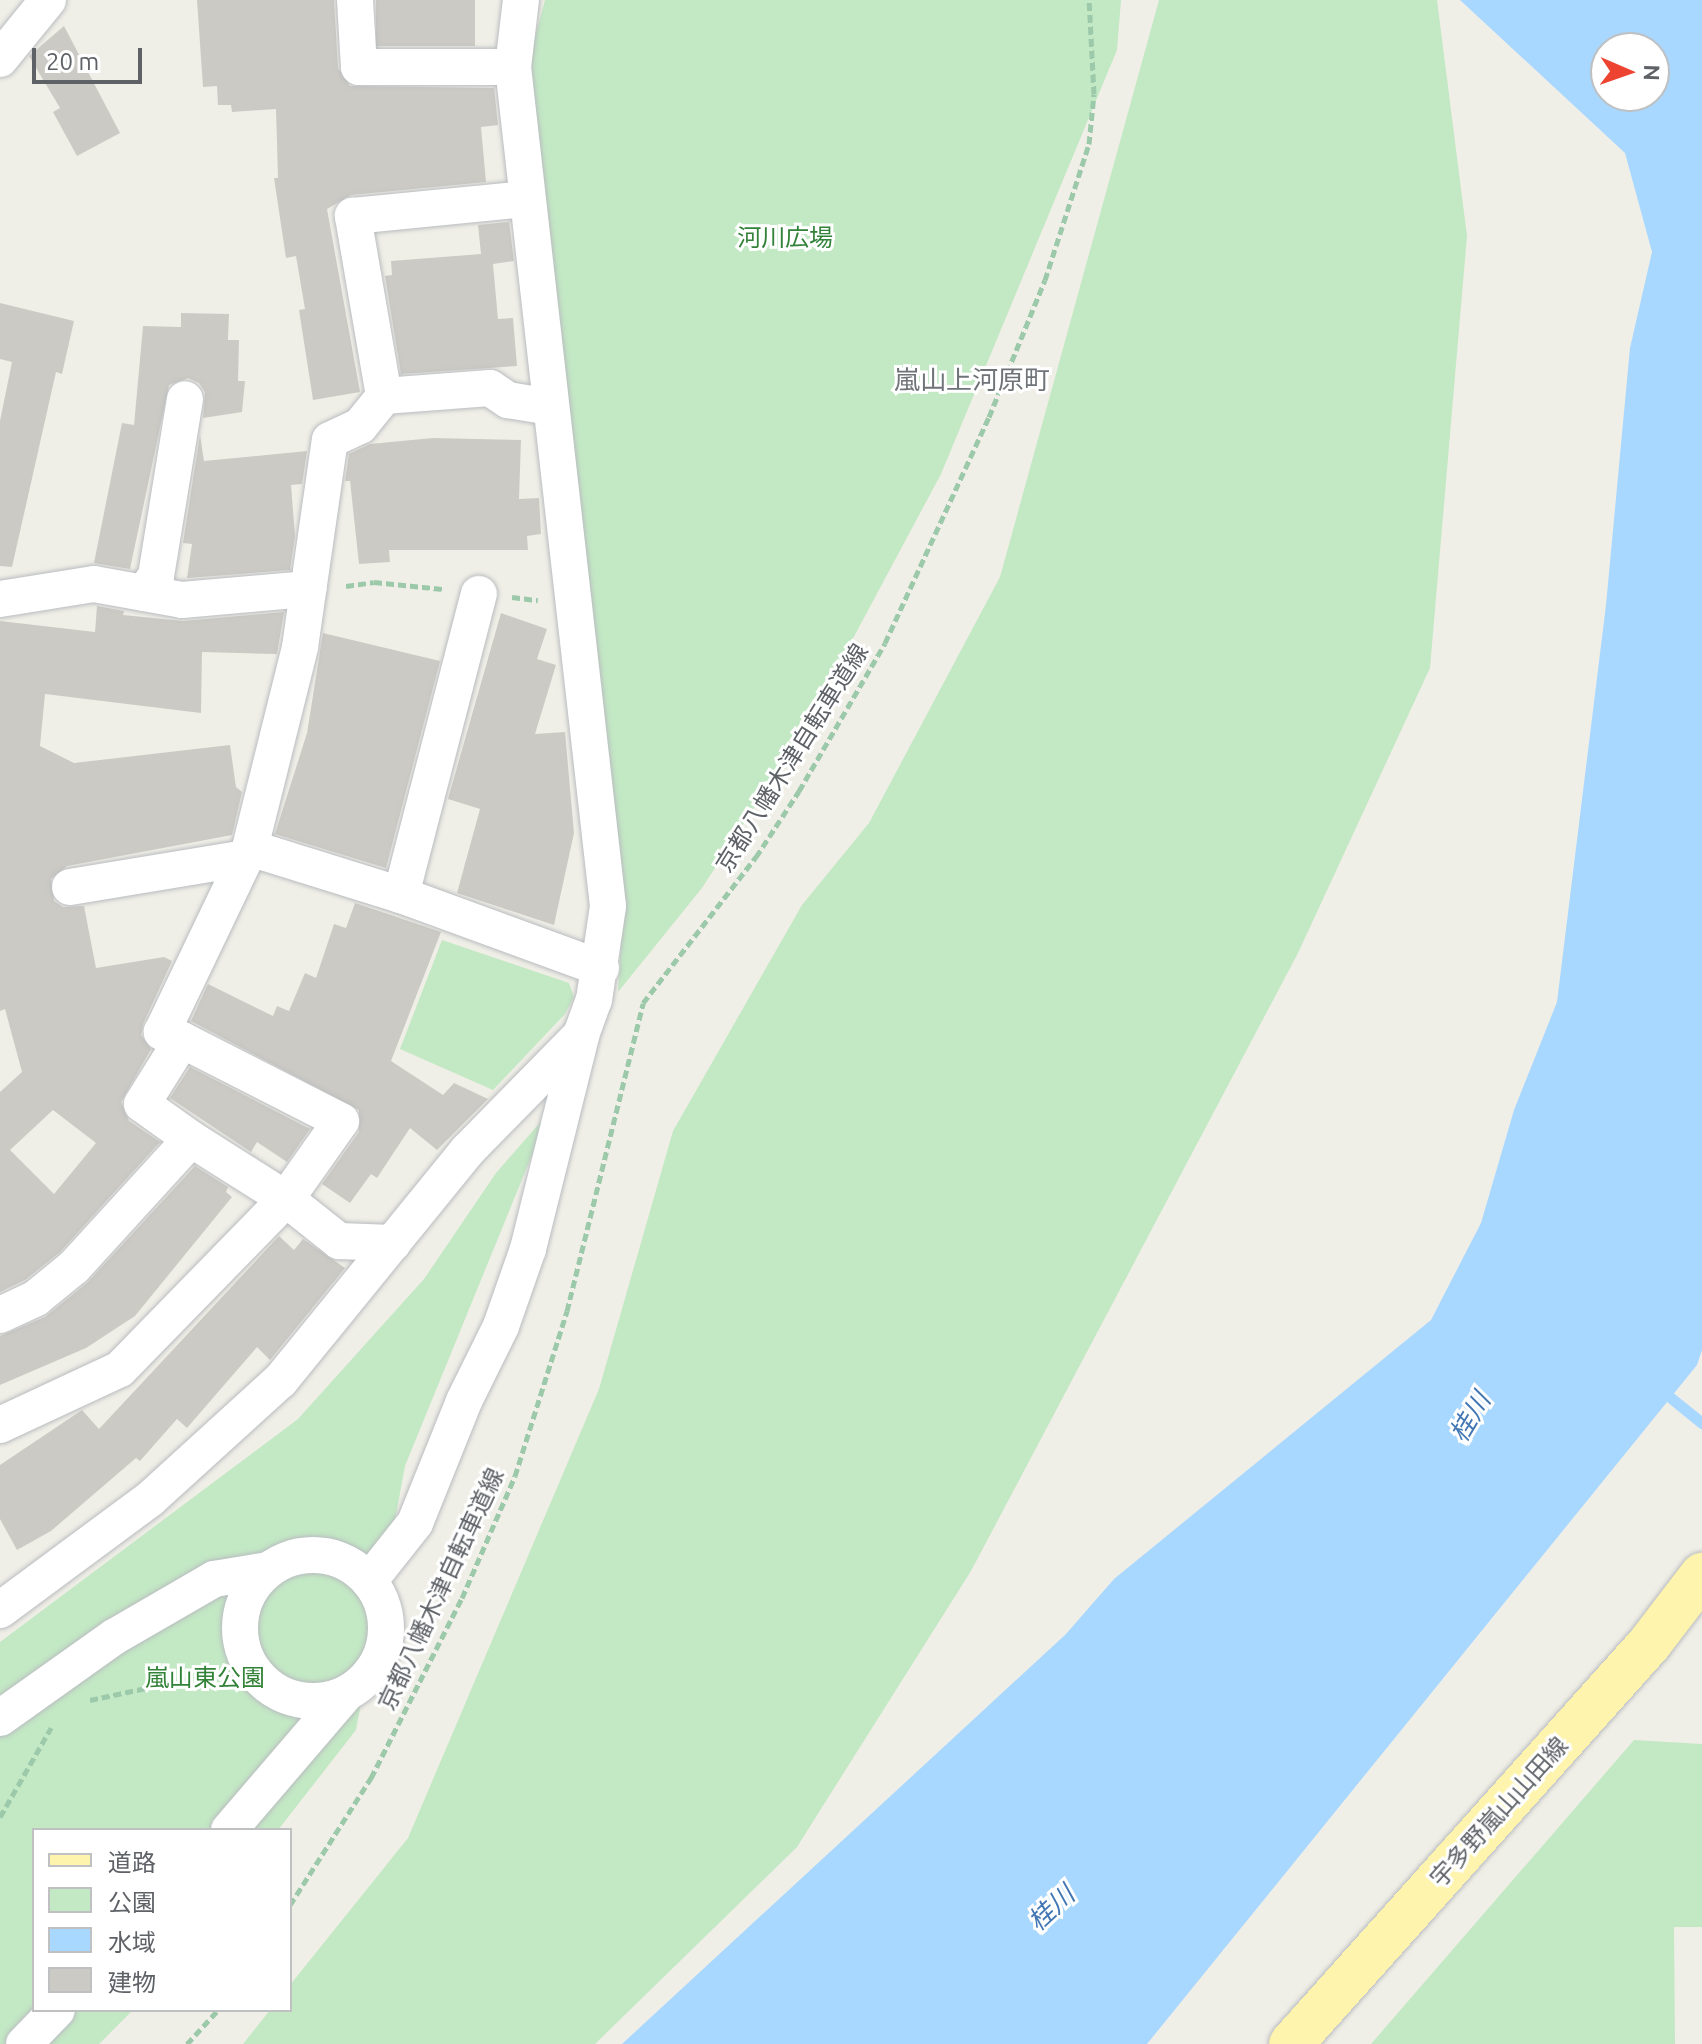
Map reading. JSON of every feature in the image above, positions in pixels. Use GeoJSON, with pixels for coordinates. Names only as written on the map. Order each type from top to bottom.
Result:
{"type":"FeatureCollection","features":[{"type":"Feature","properties":{"kind":"main road","name":"宇多野嵐山山田線"},"geometry":{"type":"LineString","coordinates":[[1291,2044],[1650,1643],[1702,1575]]}},
{"type":"Feature","properties":{"kind":"street"},"geometry":{"type":"LineString","coordinates":[[0,59],[48,0]]}},
{"type":"Feature","properties":{"kind":"street"},"geometry":{"type":"LineString","coordinates":[[355,0],[359,67],[513,67]]}},
{"type":"Feature","properties":{"kind":"street"},"geometry":{"type":"LineString","coordinates":[[369,1581],[415,1523],[464,1401],[501,1326],[528,1249],[581,1035],[601,968],[608,906],[597,774],[550,407],[513,67],[521,0]]}},
{"type":"Feature","properties":{"kind":"street"},"geometry":{"type":"LineString","coordinates":[[384,396],[353,216],[527,199]]}},
{"type":"Feature","properties":{"kind":"street"},"geometry":{"type":"LineString","coordinates":[[0,1425],[120,1369],[286,1199],[341,1121],[162,1032],[248,853],[309,589],[330,440],[360,426],[384,396],[490,388],[508,400],[550,407]]}},
{"type":"Feature","properties":{"kind":"street"},"geometry":{"type":"LineString","coordinates":[[144,593],[156,576],[185,399]]}},
{"type":"Feature","properties":{"kind":"street"},"geometry":{"type":"LineString","coordinates":[[0,599],[94,584],[182,600],[309,589]]}},
{"type":"Feature","properties":{"kind":"street"},"geometry":{"type":"LineString","coordinates":[[401,895],[479,594]]}},
{"type":"Feature","properties":{"kind":"street"},"geometry":{"type":"LineString","coordinates":[[70,887],[248,853],[401,895],[601,968]]}},
{"type":"Feature","properties":{"kind":"street"},"geometry":{"type":"LineString","coordinates":[[0,1610],[150,1499],[220,1439],[281,1380],[467,1151],[581,1035]]}},
{"type":"Feature","properties":{"kind":"street"},"geometry":{"type":"LineString","coordinates":[[182,1040],[142,1104],[286,1199],[339,1241],[393,1243]]}},
{"type":"Feature","properties":{"kind":"street"},"geometry":{"type":"LineString","coordinates":[[0,1315],[36,1298],[74,1267],[191,1139]]}},
{"type":"Feature","properties":{"kind":"street"},"geometry":{"type":"LineString","coordinates":[[0,1718],[50,1696],[114,1637],[214,1579],[268,1570],[309,1555],[352,1566],[369,1581],[381,1600],[385,1644],[363,1683],[344,1696],[231,1828]]}},
{"type":"Feature","properties":{"kind":"street"},"geometry":{"type":"LineString","coordinates":[[268,1570],[243,1604],[241,1646],[249,1666],[281,1695],[323,1702],[344,1696]]}},
{"type":"Feature","properties":{"kind":"street"},"geometry":{"type":"LineString","coordinates":[[24,2044],[55,2012]]}},
{"type":"Feature","properties":{"kind":"path","name":"京都八幡木津自転車道線"},"geometry":{"type":"LineString","coordinates":[[292,1902],[371,1778],[462,1598],[515,1476],[564,1324],[643,1003],[756,857],[807,778],[885,643],[989,417],[1045,280],[1089,144],[1094,94],[1089,0]]}},
{"type":"Feature","properties":{"kind":"path"},"geometry":{"type":"LineString","coordinates":[[0,1817],[50,1732],[50,1696],[249,1666]]}},
{"type":"Feature","properties":{"kind":"path"},"geometry":{"type":"LineString","coordinates":[[187,2044],[216,2012]]}},
{"type":"Feature","properties":{"kind":"green space","name":"河川広場"},"geometry":{"type":"Polygon","coordinates":[[[545,0],[1121,0],[1117,50],[941,474],[804,730],[702,888],[618,992],[622,925],[536,152],[531,52],[545,0]]]}},
{"type":"Feature","properties":{"kind":"green space"},"geometry":{"type":"Polygon","coordinates":[[[1159,0],[1437,0],[1467,236],[1430,668],[1298,953],[971,1571],[797,1847],[595,2044],[243,2044],[268,2012],[292,2012],[292,1983],[408,1838],[599,1389],[673,1131],[802,905],[869,823],[1000,577],[1159,0]]]}},
{"type":"Feature","properties":{"kind":"green space"},"geometry":{"type":"Polygon","coordinates":[[[442,940],[569,983],[574,997],[565,1014],[493,1090],[400,1049],[442,940]]]}},
{"type":"Feature","properties":{"kind":"green space","name":"嵐山東公園"},"geometry":{"type":"Polygon","coordinates":[[[550,1111],[405,1466],[356,1730],[280,1828],[32,1828],[32,2012],[131,2012],[99,2044],[0,2044],[0,1642],[298,1419],[424,1279],[496,1173],[550,1111]]]}},
{"type":"Feature","properties":{"kind":"green space"},"geometry":{"type":"Polygon","coordinates":[[[1634,1740],[1702,1744],[1702,1927],[1674,1927],[1675,2044],[1371,2044],[1634,1740]]]}},
{"type":"Feature","properties":{"kind":"water","name":"桂川"},"geometry":{"type":"Polygon","coordinates":[[[1460,0],[1702,0],[1702,1350],[1697,1365],[1147,2044],[622,2044],[1066,1634],[1114,1579],[1431,1320],[1481,1223],[1514,1110],[1557,1002],[1606,605],[1630,348],[1652,252],[1625,153],[1460,0]]]}},
{"type":"Feature","properties":{"kind":"building"},"geometry":{"type":"Polygon","coordinates":[[[197,0],[334,0],[338,68],[350,86],[494,88],[498,125],[481,127],[486,182],[351,195],[327,209],[360,392],[313,400],[299,310],[305,309],[296,256],[286,258],[274,178],[278,178],[276,109],[232,112],[231,105],[218,105],[217,86],[203,87],[197,0]]]}},
{"type":"Feature","properties":{"kind":"building"},"geometry":{"type":"Polygon","coordinates":[[[376,0],[475,0],[475,46],[376,46],[376,0]]]}},
{"type":"Feature","properties":{"kind":"building"},"geometry":{"type":"Polygon","coordinates":[[[64,26],[120,133],[77,156],[53,112],[60,108],[29,56],[64,26]]]}},
{"type":"Feature","properties":{"kind":"building"},"geometry":{"type":"Polygon","coordinates":[[[509,222],[514,261],[493,264],[498,319],[513,318],[517,366],[401,374],[385,276],[392,275],[391,261],[481,254],[478,225],[509,222]]]}},
{"type":"Feature","properties":{"kind":"building"},"geometry":{"type":"Polygon","coordinates":[[[0,303],[74,321],[62,374],[56,372],[12,567],[0,566],[0,421],[12,362],[0,359],[0,303]]]}},
{"type":"Feature","properties":{"kind":"building"},"geometry":{"type":"Polygon","coordinates":[[[181,313],[229,314],[228,340],[239,340],[238,381],[245,381],[242,412],[203,418],[205,392],[199,383],[188,378],[169,385],[130,569],[94,563],[122,423],[134,425],[143,326],[181,327],[181,313]]]}},
{"type":"Feature","properties":{"kind":"building"},"geometry":{"type":"Polygon","coordinates":[[[200,435],[204,461],[307,451],[302,484],[291,485],[295,536],[290,570],[187,578],[192,544],[183,543],[200,435]]]}},
{"type":"Feature","properties":{"kind":"building"},"geometry":{"type":"Polygon","coordinates":[[[433,438],[521,440],[519,499],[539,498],[541,534],[527,536],[528,550],[389,550],[390,562],[359,564],[350,481],[345,481],[349,454],[370,444],[433,438]]]}},
{"type":"Feature","properties":{"kind":"building"},"geometry":{"type":"Polygon","coordinates":[[[97,606],[124,611],[123,615],[183,621],[284,612],[277,654],[202,652],[201,713],[45,694],[40,746],[74,763],[230,745],[236,787],[242,792],[232,835],[67,866],[51,879],[54,901],[63,907],[84,906],[96,968],[164,957],[172,961],[143,1024],[141,1035],[151,1049],[121,1102],[129,1121],[160,1142],[60,1252],[25,1280],[0,1292],[0,1092],[22,1072],[5,1009],[0,1011],[0,621],[95,632],[97,606]],[[53,1110],[10,1150],[54,1194],[96,1143],[53,1110]]]}},
{"type":"Feature","properties":{"kind":"building"},"geometry":{"type":"Polygon","coordinates":[[[501,613],[547,629],[537,659],[556,665],[535,734],[565,732],[574,833],[554,925],[457,893],[480,809],[448,799],[501,613]]]}},
{"type":"Feature","properties":{"kind":"building"},"geometry":{"type":"Polygon","coordinates":[[[323,633],[440,661],[386,868],[275,834],[307,733],[323,633]]]}},
{"type":"Feature","properties":{"kind":"building"},"geometry":{"type":"Polygon","coordinates":[[[355,903],[441,932],[391,1061],[443,1095],[454,1083],[488,1099],[437,1150],[410,1128],[377,1178],[371,1174],[350,1203],[322,1184],[359,1132],[359,1110],[191,1021],[208,984],[273,1016],[277,1006],[289,1011],[305,973],[316,978],[334,924],[346,928],[355,903]]]}},
{"type":"Feature","properties":{"kind":"building"},"geometry":{"type":"Polygon","coordinates":[[[190,1067],[310,1129],[287,1162],[257,1142],[251,1152],[170,1098],[190,1067]]]}},
{"type":"Feature","properties":{"kind":"building"},"geometry":{"type":"Polygon","coordinates":[[[195,1166],[228,1187],[226,1192],[232,1197],[135,1316],[86,1348],[0,1385],[0,1336],[45,1317],[87,1283],[195,1166]]]}},
{"type":"Feature","properties":{"kind":"building"},"geometry":{"type":"Polygon","coordinates":[[[279,1236],[294,1250],[303,1239],[345,1268],[270,1360],[257,1347],[187,1428],[177,1419],[140,1461],[136,1458],[51,1531],[17,1550],[0,1519],[0,1465],[82,1410],[99,1429],[279,1236]]]}},
{"type":"Feature","properties":{"kind":"waterway"},"geometry":{"type":"LineString","coordinates":[[1671,1398],[1702,1423]]}},
{"type":"Feature","properties":{"kind":"district","name":"嵐山上河原町"},"geometry":{"type":"Point","coordinates":[972,380]}}]}
